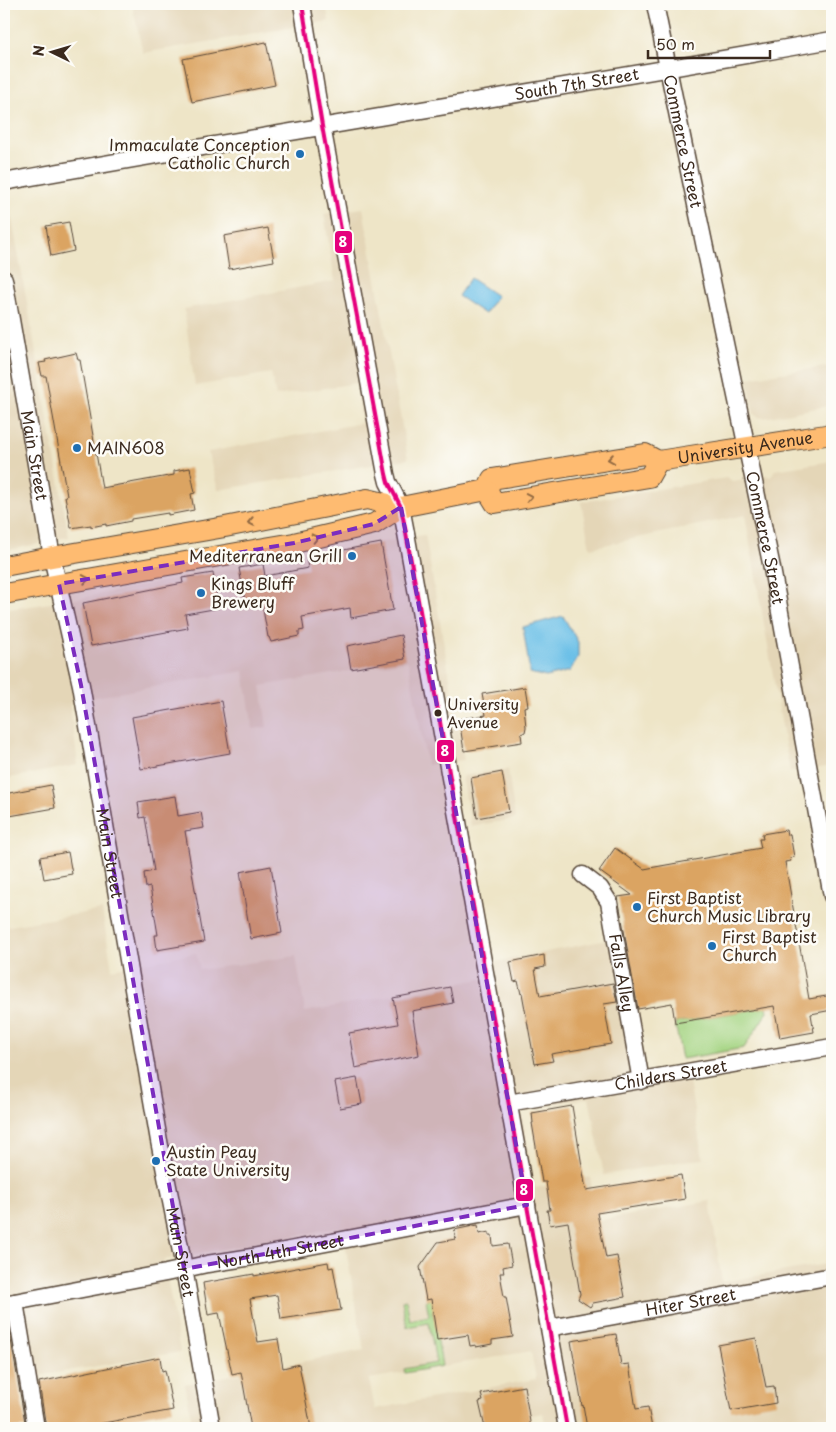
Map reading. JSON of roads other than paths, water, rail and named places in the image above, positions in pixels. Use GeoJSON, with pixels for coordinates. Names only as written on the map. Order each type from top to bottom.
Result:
{"type":"FeatureCollection","features":[{"type":"Feature","properties":{"kind":"main road","name":"University Avenue"},"geometry":{"type":"LineString","coordinates":[[4,594],[294,543],[374,524],[401,507],[487,490],[492,479],[645,454],[658,461],[832,434]]}},
{"type":"Feature","properties":{"kind":"main road","name":"University Avenue"},"geometry":{"type":"LineString","coordinates":[[4,566],[52,556],[225,527],[367,499],[401,507]]}},
{"type":"Feature","properties":{"kind":"street"},"geometry":{"type":"LineString","coordinates":[[302,4],[322,126],[386,474],[401,507],[567,1428]]}},
{"type":"Feature","properties":{"kind":"street","name":"Commerce Street"},"geometry":{"type":"LineString","coordinates":[[655,4],[827,839],[832,896]]}},
{"type":"Feature","properties":{"kind":"street","name":"South 7th Street"},"geometry":{"type":"LineString","coordinates":[[4,182],[832,40]]}},
{"type":"Feature","properties":{"kind":"street","name":"Main Street"},"geometry":{"type":"LineString","coordinates":[[4,279],[52,556],[79,674],[159,1141],[212,1428]]}},
{"type":"Feature","properties":{"kind":"street","name":"Falls Alley"},"geometry":{"type":"LineString","coordinates":[[583,875],[600,888],[609,902],[641,1081]]}},
{"type":"Feature","properties":{"kind":"street","name":"Childers Street"},"geometry":{"type":"LineString","coordinates":[[508,1103],[832,1047]]}},
{"type":"Feature","properties":{"kind":"street","name":"North 4th Street"},"geometry":{"type":"LineString","coordinates":[[9,1303],[527,1205]]}},
{"type":"Feature","properties":{"kind":"street","name":"Hiter Street"},"geometry":{"type":"LineString","coordinates":[[549,1328],[832,1276]]}},
{"type":"Feature","properties":{"kind":"street"},"geometry":{"type":"LineString","coordinates":[[9,1303],[36,1428]]}},
{"type":"Feature","properties":{"kind":"water"},"geometry":{"type":"Polygon","coordinates":[[[470,278],[497,296],[485,314],[458,296],[470,278]]]}},
{"type":"Feature","properties":{"kind":"water"},"geometry":{"type":"Polygon","coordinates":[[[563,616],[578,642],[578,657],[570,671],[546,677],[530,673],[523,627],[563,616]]]}},
{"type":"Feature","properties":{"kind":"place","name":"Immaculate Conception Catholic Church"},"geometry":{"type":"Point","coordinates":[300,154]}},
{"type":"Feature","properties":{"kind":"place","name":"MAIN608"},"geometry":{"type":"Point","coordinates":[77,448]}},
{"type":"Feature","properties":{"kind":"place","name":"Mediterranean Grill"},"geometry":{"type":"Point","coordinates":[352,556]}},
{"type":"Feature","properties":{"kind":"place","name":"Kings Bluff Brewery"},"geometry":{"type":"Point","coordinates":[201,593]}},
{"type":"Feature","properties":{"kind":"place","name":"University Avenue"},"geometry":{"type":"Point","coordinates":[438,713]}},
{"type":"Feature","properties":{"kind":"place","name":"First Baptist Church Music Library"},"geometry":{"type":"Point","coordinates":[637,907]}},
{"type":"Feature","properties":{"kind":"place","name":"First Baptist Church"},"geometry":{"type":"Point","coordinates":[712,946]}},
{"type":"Feature","properties":{"kind":"place","name":"Austin Peay State University"},"geometry":{"type":"Point","coordinates":[156,1161]}}]}
